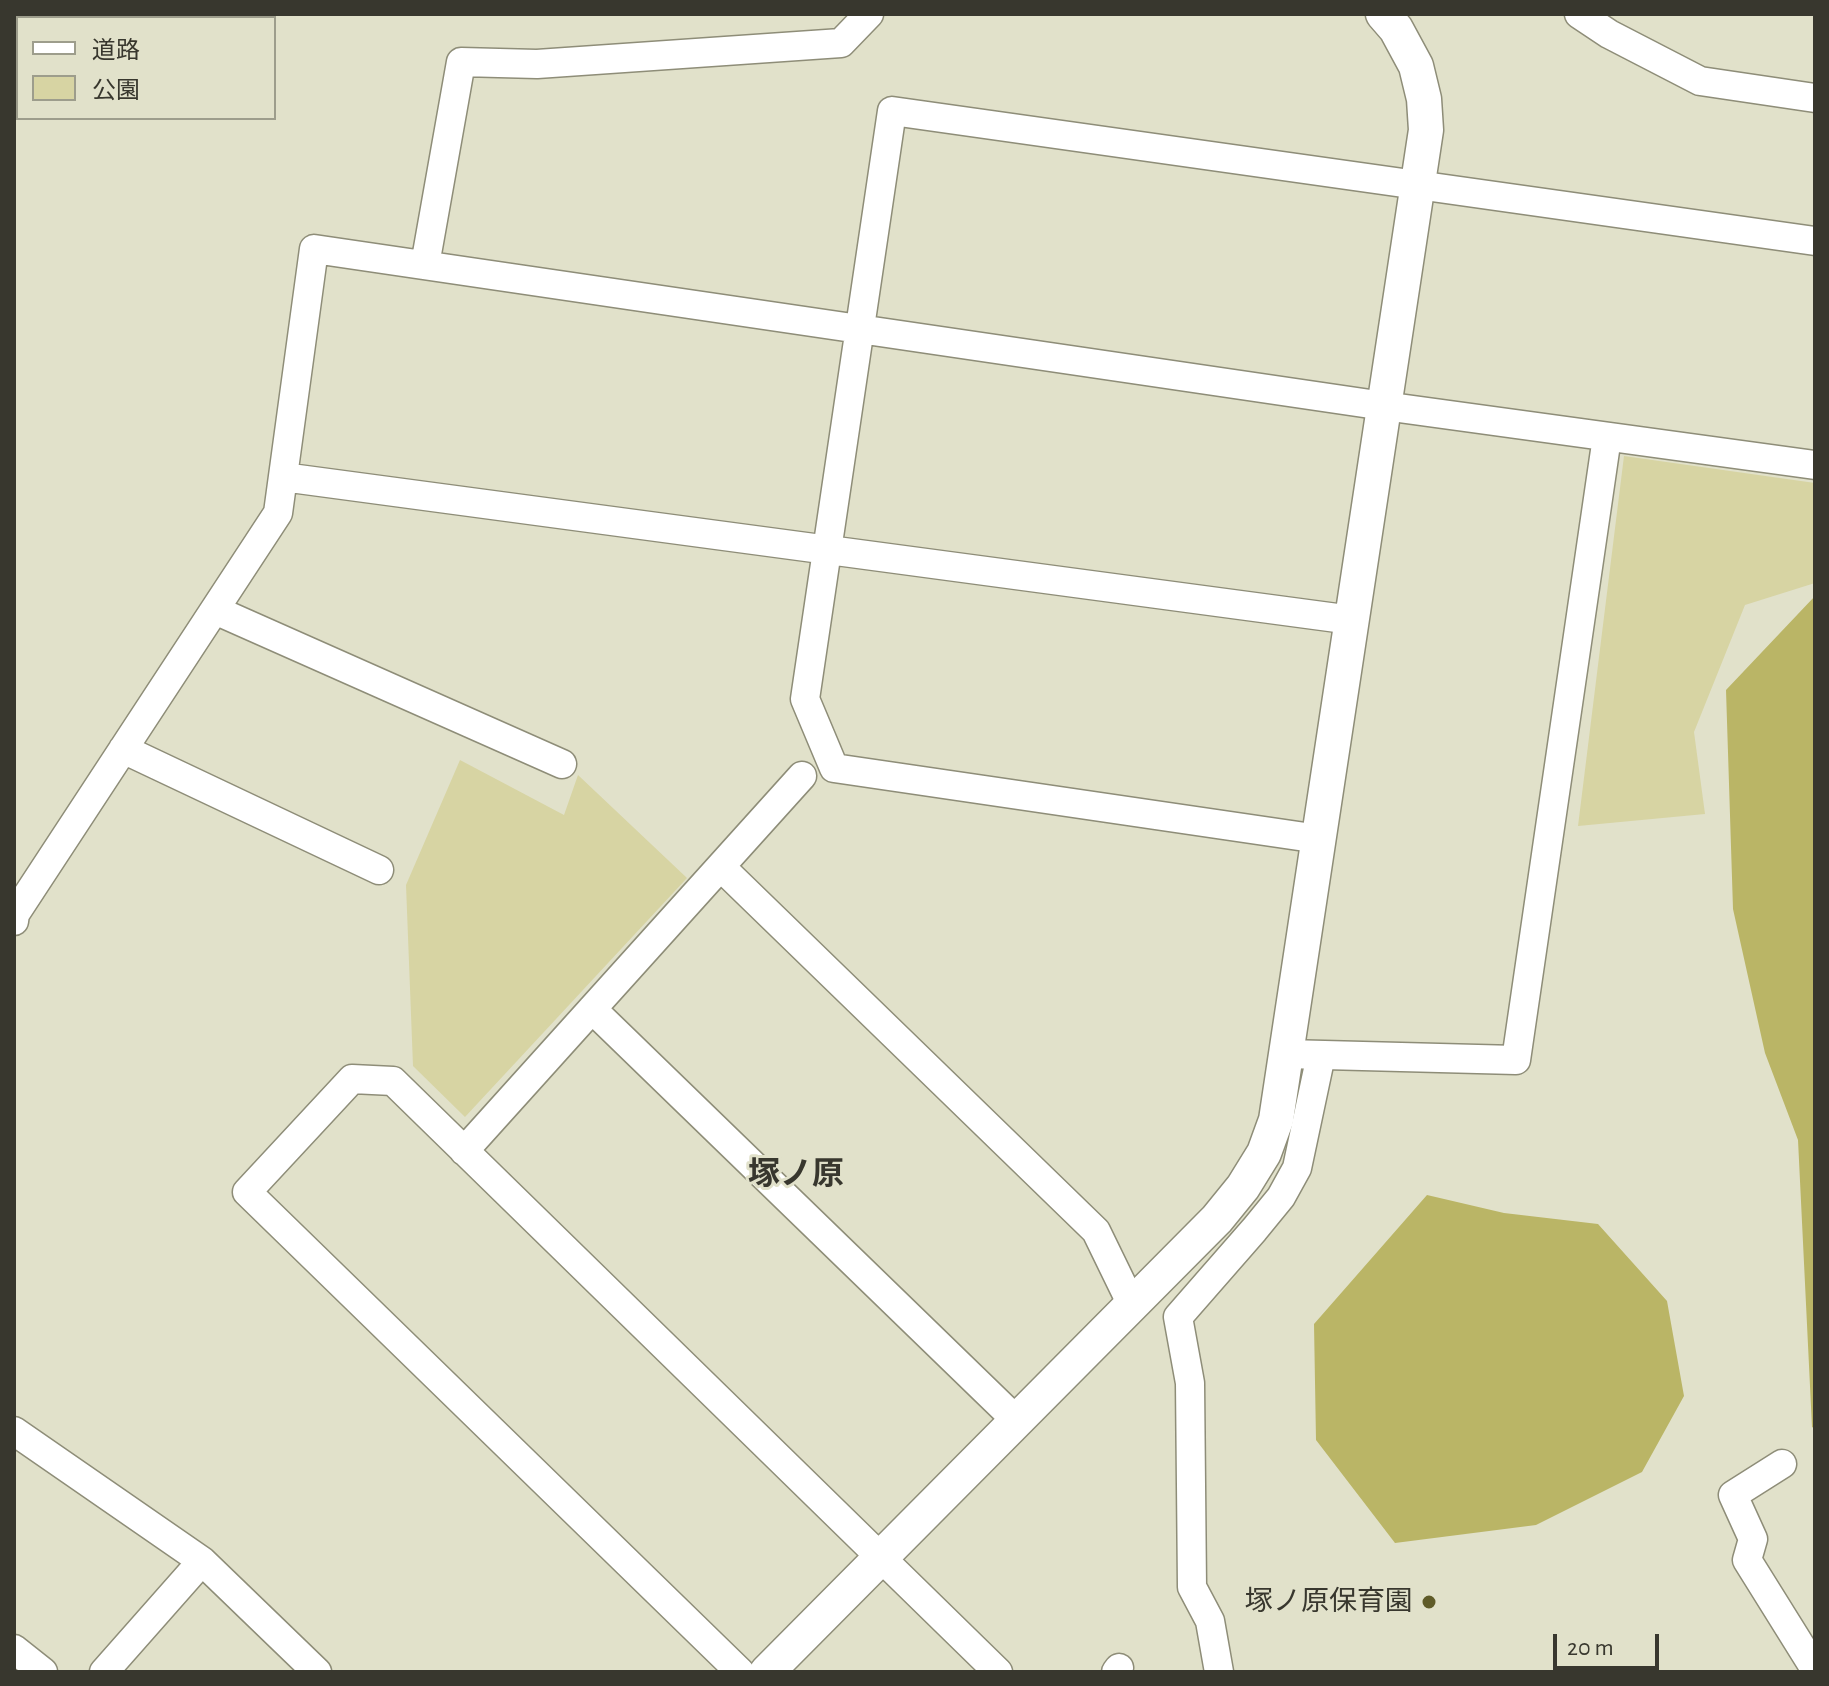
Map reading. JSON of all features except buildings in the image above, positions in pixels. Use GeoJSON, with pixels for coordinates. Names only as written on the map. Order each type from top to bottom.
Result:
{"type":"FeatureCollection","features":[{"type":"Feature","properties":{"kind":"street"},"geometry":{"type":"LineString","coordinates":[[425,265],[461,62],[537,64],[841,43],[869,14]]}},
{"type":"Feature","properties":{"kind":"street"},"geometry":{"type":"LineString","coordinates":[[767,1672],[1217,1219],[1243,1187],[1264,1153],[1276,1120],[1426,130],[1424,99],[1416,66],[1396,29],[1383,14]]}},
{"type":"Feature","properties":{"kind":"street"},"geometry":{"type":"LineString","coordinates":[[1579,14],[1609,34],[1700,81],[1815,98]]}},
{"type":"Feature","properties":{"kind":"street"},"geometry":{"type":"LineString","coordinates":[[1319,839],[834,768],[805,699],[892,111],[1815,241]]}},
{"type":"Feature","properties":{"kind":"street"},"geometry":{"type":"LineString","coordinates":[[14,921],[15,914],[278,513],[314,249],[1384,406],[1815,465]]}},
{"type":"Feature","properties":{"kind":"street"},"geometry":{"type":"LineString","coordinates":[[1286,1054],[1516,1060],[1607,437]]}},
{"type":"Feature","properties":{"kind":"street"},"geometry":{"type":"LineString","coordinates":[[283,477],[1352,620]]}},
{"type":"Feature","properties":{"kind":"street"},"geometry":{"type":"LineString","coordinates":[[215,610],[562,764]]}},
{"type":"Feature","properties":{"kind":"street"},"geometry":{"type":"LineString","coordinates":[[123,749],[379,870]]}},
{"type":"Feature","properties":{"kind":"street"},"geometry":{"type":"LineString","coordinates":[[464,1151],[802,776]]}},
{"type":"Feature","properties":{"kind":"street"},"geometry":{"type":"LineString","coordinates":[[721,867],[1096,1231],[1132,1305]]}},
{"type":"Feature","properties":{"kind":"street"},"geometry":{"type":"LineString","coordinates":[[592,1009],[1017,1421]]}},
{"type":"Feature","properties":{"kind":"street"},"geometry":{"type":"LineString","coordinates":[[1219,1672],[1210,1621],[1192,1587],[1190,1383],[1178,1317],[1281,1197],[1297,1168],[1321,1055]]}},
{"type":"Feature","properties":{"kind":"street"},"geometry":{"type":"LineString","coordinates":[[740,1672],[247,1192],[352,1079],[393,1081],[998,1672]]}},
{"type":"Feature","properties":{"kind":"street"},"geometry":{"type":"LineString","coordinates":[[14,1431],[202,1561],[317,1672]]}},
{"type":"Feature","properties":{"kind":"street"},"geometry":{"type":"LineString","coordinates":[[1782,1464],[1733,1495],[1753,1539],[1747,1560],[1815,1669]]}},
{"type":"Feature","properties":{"kind":"street"},"geometry":{"type":"LineString","coordinates":[[104,1672],[202,1561]]}},
{"type":"Feature","properties":{"kind":"street"},"geometry":{"type":"LineString","coordinates":[[14,1649],[43,1672]]}},
{"type":"Feature","properties":{"kind":"green space"},"geometry":{"type":"Polygon","coordinates":[[[1624,456],[1815,483],[1815,583],[1745,605],[1694,732],[1705,814],[1578,826],[1624,456]]]}},
{"type":"Feature","properties":{"kind":"green space"},"geometry":{"type":"Polygon","coordinates":[[[460,760],[564,815],[578,775],[687,878],[465,1117],[413,1066],[406,885],[460,760]]]}},
{"type":"Feature","properties":{"kind":"shaded area"},"geometry":{"type":"Polygon","coordinates":[[[1815,596],[1815,1429],[1812,1427],[1798,1140],[1765,1053],[1733,909],[1726,690],[1815,596]]]}},
{"type":"Feature","properties":{"kind":"shaded area"},"geometry":{"type":"Polygon","coordinates":[[[1427,1195],[1504,1213],[1598,1224],[1667,1301],[1684,1396],[1642,1472],[1536,1525],[1395,1543],[1316,1440],[1314,1324],[1427,1195]]]}},
{"type":"Feature","properties":{"kind":"place","name":"塚ノ原保育園"},"geometry":{"type":"Point","coordinates":[1429,1602]}},
{"type":"Feature","properties":{"kind":"district","name":"塚ノ原"},"geometry":{"type":"Point","coordinates":[796,1174]}}]}
